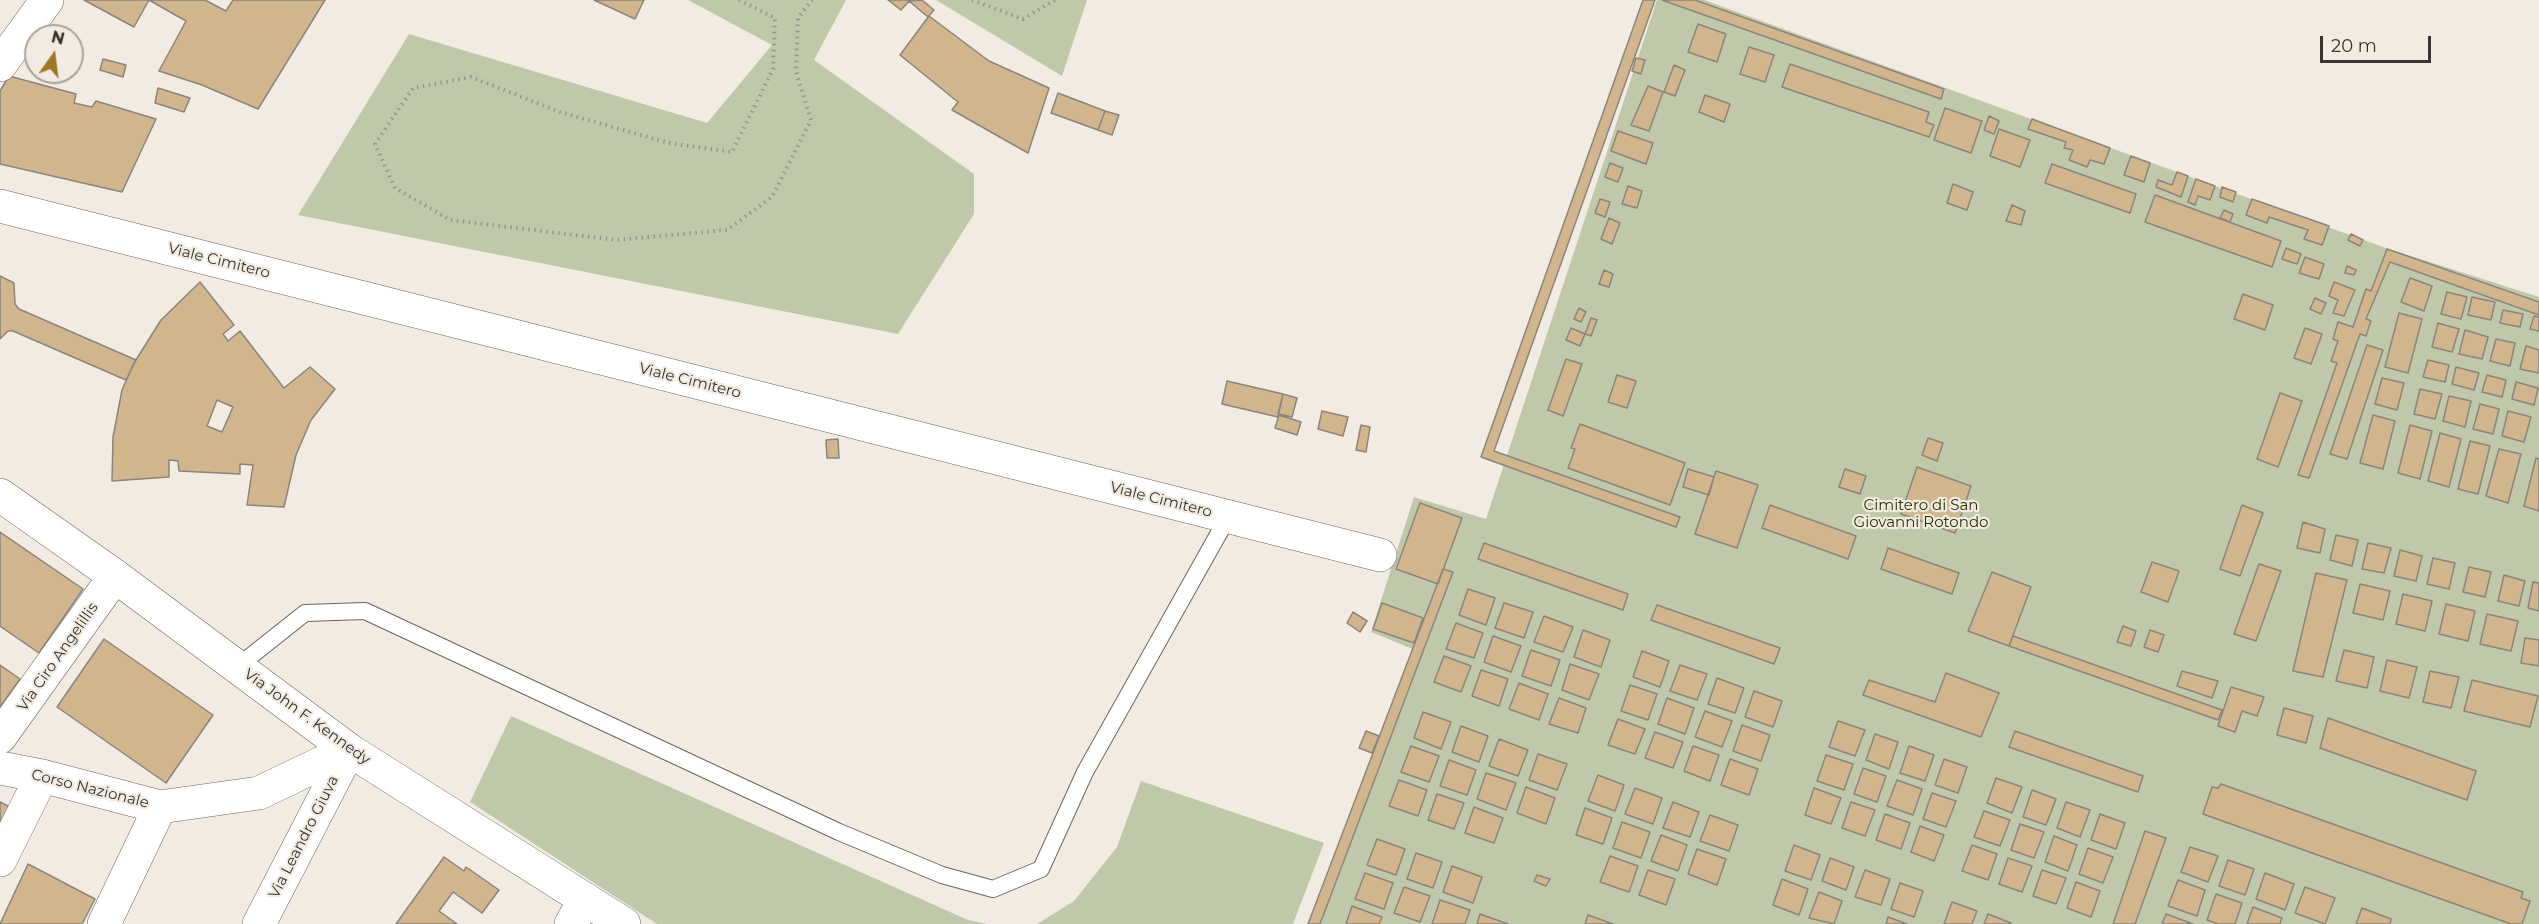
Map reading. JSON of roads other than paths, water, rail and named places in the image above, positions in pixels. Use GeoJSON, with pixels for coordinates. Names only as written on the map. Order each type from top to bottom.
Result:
{"type":"FeatureCollection","features":[{"type":"Feature","properties":{"kind":"street"},"geometry":{"type":"LineString","coordinates":[[0,65],[47,0]]}},
{"type":"Feature","properties":{"kind":"street","name":"Viale Cimitero"},"geometry":{"type":"LineString","coordinates":[[0,206],[1380,555]]}},
{"type":"Feature","properties":{"kind":"street","name":"Via John F. Kennedy"},"geometry":{"type":"LineString","coordinates":[[0,495],[115,576],[349,750],[578,912],[624,924]]}},
{"type":"Feature","properties":{"kind":"street","name":"Via Ciro Angelillis"},"geometry":{"type":"LineString","coordinates":[[0,737],[115,576]]}},
{"type":"Feature","properties":{"kind":"street","name":"Corso Nazionale"},"geometry":{"type":"LineString","coordinates":[[0,768],[42,776],[160,807],[259,793],[349,750]]}},
{"type":"Feature","properties":{"kind":"street","name":"Via Leandro Giuva"},"geometry":{"type":"LineString","coordinates":[[259,924],[349,750]]}},
{"type":"Feature","properties":{"kind":"street"},"geometry":{"type":"LineString","coordinates":[[0,860],[42,776]]}},
{"type":"Feature","properties":{"kind":"street"},"geometry":{"type":"LineString","coordinates":[[104,924],[160,807]]}},
{"type":"Feature","properties":{"kind":"lane"},"geometry":{"type":"LineString","coordinates":[[237,667],[305,613],[365,612],[839,832],[942,875],[993,889],[1041,869],[1085,772],[1228,517]]}},
{"type":"Feature","properties":{"kind":"park label","name":"Cimitero di San Giovanni Rotondo"},"geometry":{"type":"Point","coordinates":[1921,514]}}]}
